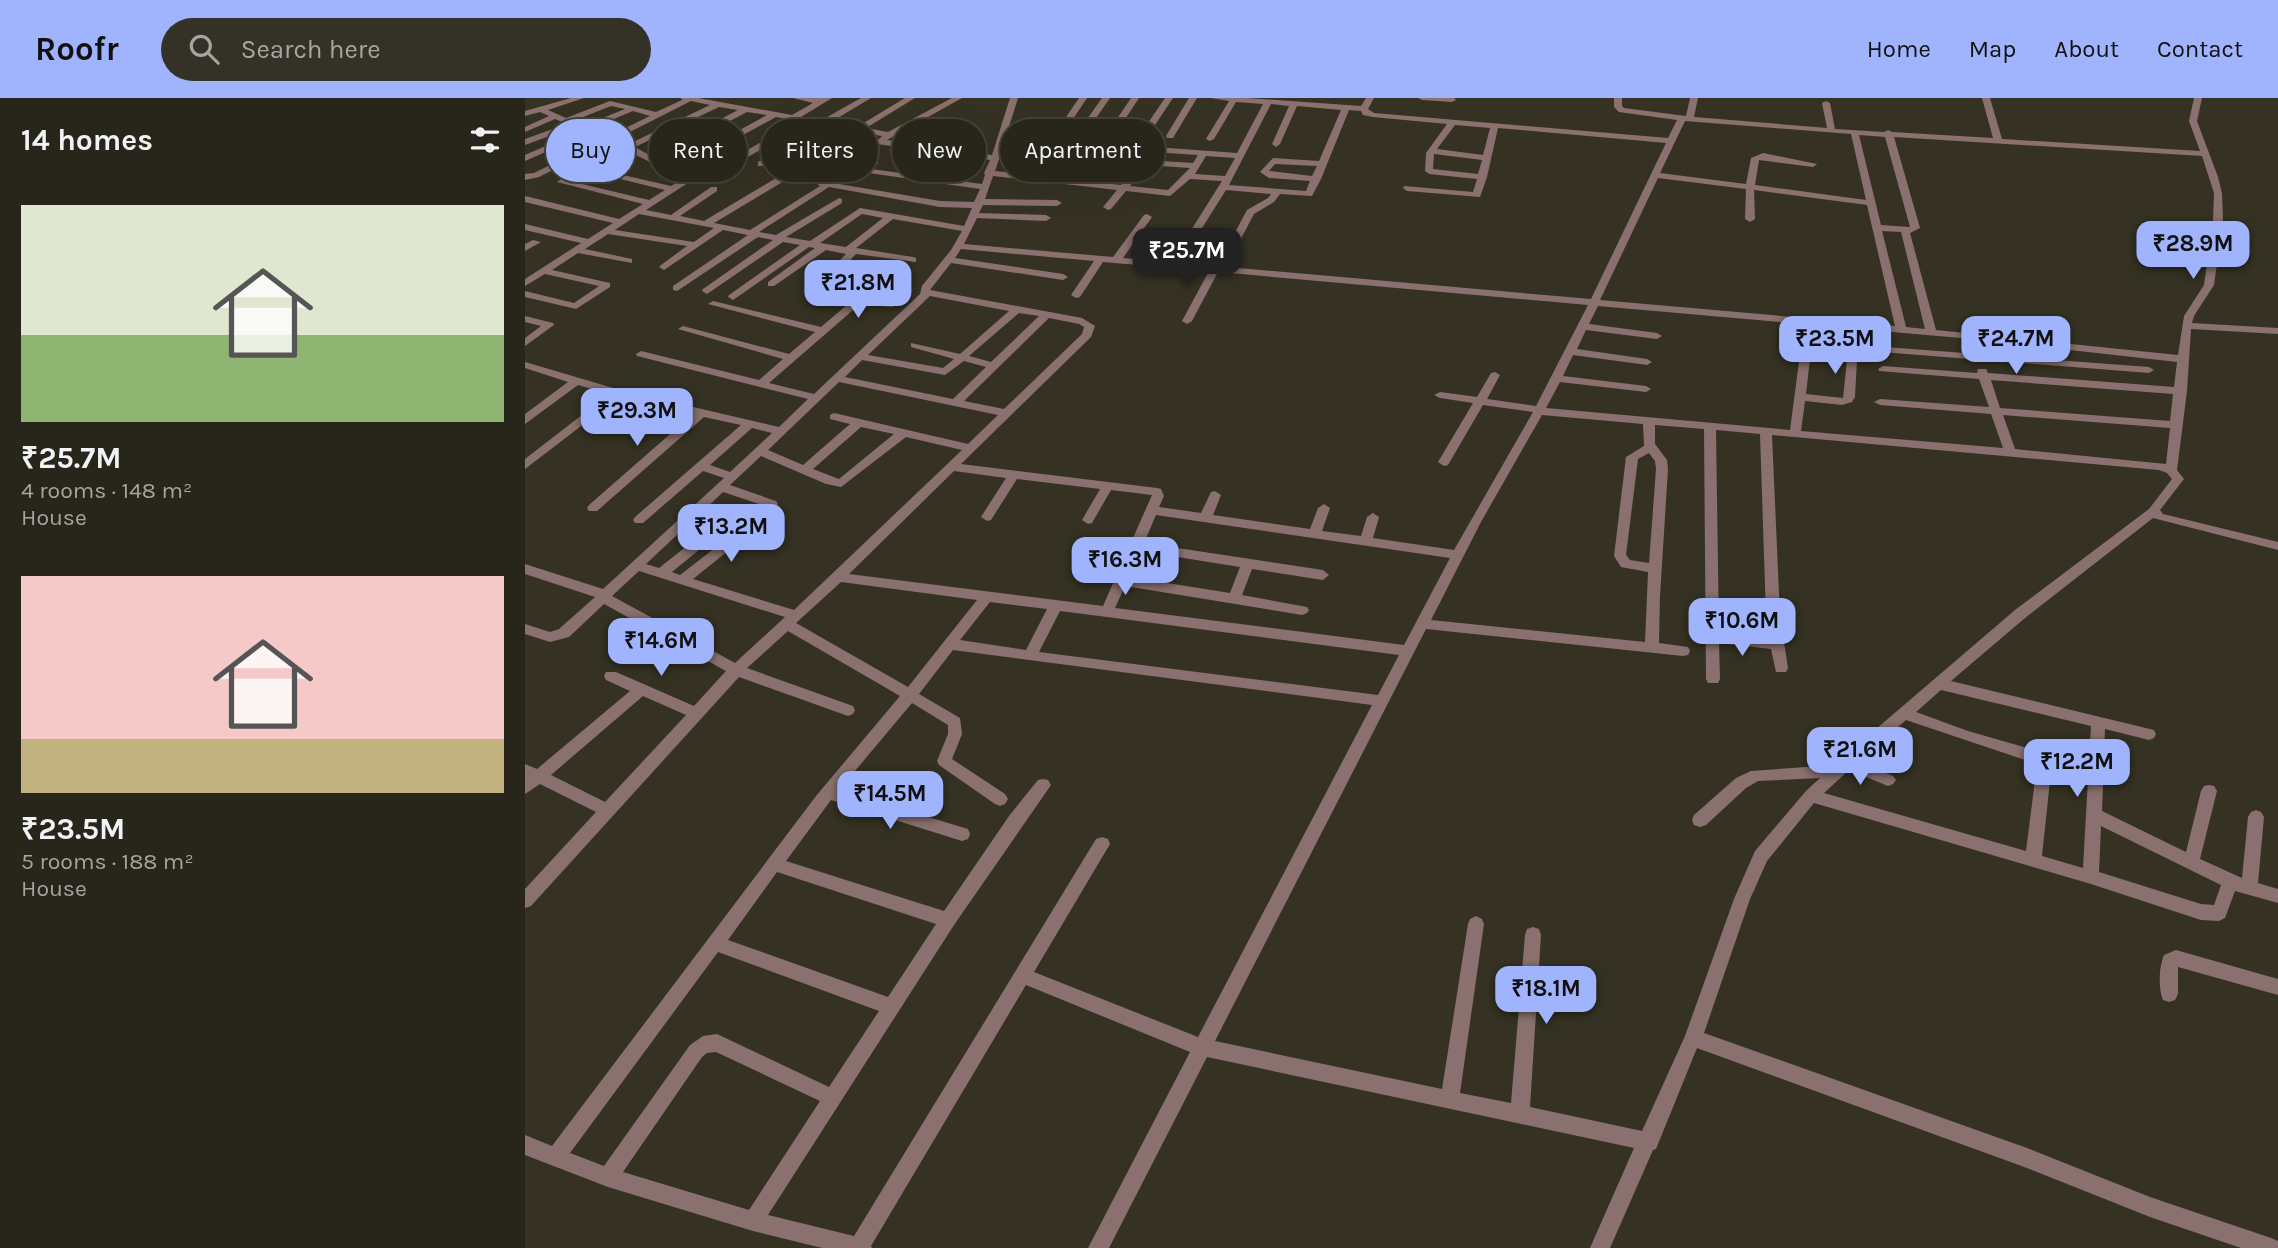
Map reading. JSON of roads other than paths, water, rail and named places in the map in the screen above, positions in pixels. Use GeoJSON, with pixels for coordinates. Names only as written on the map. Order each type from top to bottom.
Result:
{"type":"FeatureCollection","features":[{"type":"Feature","properties":{"kind":"street"},"geometry":{"type":"LineString","coordinates":[[525,114],[580,98]]}},
{"type":"Feature","properties":{"kind":"street"},"geometry":{"type":"LineString","coordinates":[[722,119],[753,98]]}},
{"type":"Feature","properties":{"kind":"street"},"geometry":{"type":"LineString","coordinates":[[797,98],[824,100]]}},
{"type":"Feature","properties":{"kind":"street"},"geometry":{"type":"LineString","coordinates":[[830,119],[867,98]]}},
{"type":"Feature","properties":{"kind":"street"},"geometry":{"type":"LineString","coordinates":[[878,119],[911,98]]}},
{"type":"Feature","properties":{"kind":"street"},"geometry":{"type":"LineString","coordinates":[[935,98],[956,99]]}},
{"type":"Feature","properties":{"kind":"street"},"geometry":{"type":"LineString","coordinates":[[926,294],[924,289],[959,246],[967,229],[997,153],[1014,98]]}},
{"type":"Feature","properties":{"kind":"street"},"geometry":{"type":"LineString","coordinates":[[1069,119],[1083,98]]}},
{"type":"Feature","properties":{"kind":"street"},"geometry":{"type":"LineString","coordinates":[[1091,119],[1106,98]]}},
{"type":"Feature","properties":{"kind":"street"},"geometry":{"type":"LineString","coordinates":[[1121,119],[1135,98]]}},
{"type":"Feature","properties":{"kind":"street"},"geometry":{"type":"LineString","coordinates":[[1155,119],[1169,98]]}},
{"type":"Feature","properties":{"kind":"street"},"geometry":{"type":"LineString","coordinates":[[1170,136],[1193,98]]}},
{"type":"Feature","properties":{"kind":"street"},"geometry":{"type":"LineString","coordinates":[[1215,98],[1364,109],[1366,113],[1373,115],[1672,141]]}},
{"type":"Feature","properties":{"kind":"street"},"geometry":{"type":"LineString","coordinates":[[1364,109],[1370,98]]}},
{"type":"Feature","properties":{"kind":"street"},"geometry":{"type":"LineString","coordinates":[[1422,98],[1453,100]]}},
{"type":"Feature","properties":{"kind":"street"},"geometry":{"type":"LineString","coordinates":[[1618,98],[1617,106],[1622,110],[1686,117],[1831,130],[2206,154]]}},
{"type":"Feature","properties":{"kind":"street"},"geometry":{"type":"LineString","coordinates":[[1098,1248],[1458,555],[1584,326],[1694,98]]}},
{"type":"Feature","properties":{"kind":"street"},"geometry":{"type":"LineString","coordinates":[[1986,98],[1998,139]]}},
{"type":"Feature","properties":{"kind":"street"},"geometry":{"type":"LineString","coordinates":[[2171,470],[2186,327],[2189,316],[2209,285],[2218,220],[2218,193],[2193,121],[2198,98]]}},
{"type":"Feature","properties":{"kind":"street"},"geometry":{"type":"LineString","coordinates":[[635,126],[688,99],[801,119]]}},
{"type":"Feature","properties":{"kind":"street"},"geometry":{"type":"LineString","coordinates":[[892,145],[880,142],[956,99]]}},
{"type":"Feature","properties":{"kind":"street"},"geometry":{"type":"LineString","coordinates":[[1210,139],[1228,99]]}},
{"type":"Feature","properties":{"kind":"street"},"geometry":{"type":"LineString","coordinates":[[792,117],[824,100]]}},
{"type":"Feature","properties":{"kind":"street"},"geometry":{"type":"LineString","coordinates":[[1173,266],[1228,179],[1268,102]]}},
{"type":"Feature","properties":{"kind":"street"},"geometry":{"type":"LineString","coordinates":[[575,119],[610,103],[657,115]]}},
{"type":"Feature","properties":{"kind":"street"},"geometry":{"type":"LineString","coordinates":[[1826,103],[1831,130]]}},
{"type":"Feature","properties":{"kind":"street"},"geometry":{"type":"LineString","coordinates":[[635,144],[718,104]]}},
{"type":"Feature","properties":{"kind":"street"},"geometry":{"type":"LineString","coordinates":[[1276,144],[1294,104]]}},
{"type":"Feature","properties":{"kind":"street"},"geometry":{"type":"LineString","coordinates":[[1165,168],[1192,170],[1277,192],[1309,194],[1346,108]]}},
{"type":"Feature","properties":{"kind":"street"},"geometry":{"type":"LineString","coordinates":[[539,109],[562,119]]}},
{"type":"Feature","properties":{"kind":"street"},"geometry":{"type":"LineString","coordinates":[[610,119],[632,109]]}},
{"type":"Feature","properties":{"kind":"street"},"geometry":{"type":"LineString","coordinates":[[747,129],[775,114]]}},
{"type":"Feature","properties":{"kind":"street"},"geometry":{"type":"LineString","coordinates":[[525,130],[555,116]]}},
{"type":"Feature","properties":{"kind":"street"},"geometry":{"type":"LineString","coordinates":[[1453,122],[1431,151],[1429,173],[1483,177]]}},
{"type":"Feature","properties":{"kind":"street"},"geometry":{"type":"LineString","coordinates":[[1407,188],[1476,195],[1495,126]]}},
{"type":"Feature","properties":{"kind":"street"},"geometry":{"type":"LineString","coordinates":[[1854,131],[1901,330]]}},
{"type":"Feature","properties":{"kind":"street"},"geometry":{"type":"LineString","coordinates":[[525,142],[546,132]]}},
{"type":"Feature","properties":{"kind":"street"},"geometry":{"type":"LineString","coordinates":[[1878,228],[1915,228],[1888,132]]}},
{"type":"Feature","properties":{"kind":"street"},"geometry":{"type":"LineString","coordinates":[[878,133],[889,135]]}},
{"type":"Feature","properties":{"kind":"street"},"geometry":{"type":"LineString","coordinates":[[525,158],[546,148]]}},
{"type":"Feature","properties":{"kind":"street"},"geometry":{"type":"LineString","coordinates":[[1165,151],[1240,156]]}},
{"type":"Feature","properties":{"kind":"street"},"geometry":{"type":"LineString","coordinates":[[1431,151],[1487,158]]}},
{"type":"Feature","properties":{"kind":"street"},"geometry":{"type":"LineString","coordinates":[[986,153],[1000,153]]}},
{"type":"Feature","properties":{"kind":"street"},"geometry":{"type":"LineString","coordinates":[[988,173],[1170,193],[1203,154]]}},
{"type":"Feature","properties":{"kind":"street"},"geometry":{"type":"LineString","coordinates":[[1750,219],[1750,187],[1757,156],[1813,164]]}},
{"type":"Feature","properties":{"kind":"street"},"geometry":{"type":"LineString","coordinates":[[1317,179],[1269,175],[1264,172],[1273,161],[1323,164]]}},
{"type":"Feature","properties":{"kind":"street"},"geometry":{"type":"LineString","coordinates":[[525,177],[546,170]]}},
{"type":"Feature","properties":{"kind":"street"},"geometry":{"type":"LineString","coordinates":[[1656,175],[1871,203]]}},
{"type":"Feature","properties":{"kind":"street"},"geometry":{"type":"LineString","coordinates":[[635,180],[674,189]]}},
{"type":"Feature","properties":{"kind":"street"},"geometry":{"type":"LineString","coordinates":[[561,182],[652,203]]}},
{"type":"Feature","properties":{"kind":"street"},"geometry":{"type":"LineString","coordinates":[[525,283],[684,182]]}},
{"type":"Feature","properties":{"kind":"street"},"geometry":{"type":"LineString","coordinates":[[706,224],[777,182]]}},
{"type":"Feature","properties":{"kind":"street"},"geometry":{"type":"LineString","coordinates":[[820,182],[940,204],[1046,218]]}},
{"type":"Feature","properties":{"kind":"street"},"geometry":{"type":"LineString","coordinates":[[940,182],[983,187]]}},
{"type":"Feature","properties":{"kind":"street"},"geometry":{"type":"LineString","coordinates":[[1108,206],[1130,182]]}},
{"type":"Feature","properties":{"kind":"street"},"geometry":{"type":"LineString","coordinates":[[677,288],[827,185]]}},
{"type":"Feature","properties":{"kind":"street"},"geometry":{"type":"LineString","coordinates":[[672,218],[713,189]]}},
{"type":"Feature","properties":{"kind":"street"},"geometry":{"type":"LineString","coordinates":[[1187,321],[1251,212],[1271,200],[1277,192]]}},
{"type":"Feature","properties":{"kind":"street"},"geometry":{"type":"LineString","coordinates":[[525,199],[621,222]]}},
{"type":"Feature","properties":{"kind":"street"},"geometry":{"type":"LineString","coordinates":[[707,291],[779,239],[839,201]]}},
{"type":"Feature","properties":{"kind":"street"},"geometry":{"type":"LineString","coordinates":[[976,208],[1057,203]]}},
{"type":"Feature","properties":{"kind":"street"},"geometry":{"type":"LineString","coordinates":[[638,211],[809,245],[912,260]]}},
{"type":"Feature","properties":{"kind":"street"},"geometry":{"type":"LineString","coordinates":[[733,297],[857,212],[967,229]]}},
{"type":"Feature","properties":{"kind":"street"},"geometry":{"type":"LineString","coordinates":[[815,292],[850,251],[891,216]]}},
{"type":"Feature","properties":{"kind":"street"},"geometry":{"type":"LineString","coordinates":[[1116,260],[1147,217]]}},
{"type":"Feature","properties":{"kind":"street"},"geometry":{"type":"LineString","coordinates":[[525,227],[589,242]]}},
{"type":"Feature","properties":{"kind":"street"},"geometry":{"type":"LineString","coordinates":[[664,267],[722,228]]}},
{"type":"Feature","properties":{"kind":"street"},"geometry":{"type":"LineString","coordinates":[[1905,230],[1931,332]]}},
{"type":"Feature","properties":{"kind":"street"},"geometry":{"type":"LineString","coordinates":[[607,231],[695,245]]}},
{"type":"Feature","properties":{"kind":"street"},"geometry":{"type":"LineString","coordinates":[[525,248],[535,242]]}},
{"type":"Feature","properties":{"kind":"street"},"geometry":{"type":"LineString","coordinates":[[959,246],[1931,332],[2181,359]]}},
{"type":"Feature","properties":{"kind":"street"},"geometry":{"type":"LineString","coordinates":[[771,284],[823,247]]}},
{"type":"Feature","properties":{"kind":"street"},"geometry":{"type":"LineString","coordinates":[[576,250],[629,261]]}},
{"type":"Feature","properties":{"kind":"street"},"geometry":{"type":"LineString","coordinates":[[1076,295],[1100,259]]}},
{"type":"Feature","properties":{"kind":"street"},"geometry":{"type":"LineString","coordinates":[[948,260],[1063,277]]}},
{"type":"Feature","properties":{"kind":"street"},"geometry":{"type":"LineString","coordinates":[[525,294],[576,306],[607,285],[544,271]]}},
{"type":"Feature","properties":{"kind":"street"},"geometry":{"type":"LineString","coordinates":[[525,901],[736,670],[838,577],[1090,330],[1090,326],[1082,321],[926,294]]}},
{"type":"Feature","properties":{"kind":"street"},"geometry":{"type":"LineString","coordinates":[[525,629],[550,637],[559,636],[692,512],[734,477],[926,294]]}},
{"type":"Feature","properties":{"kind":"street"},"geometry":{"type":"LineString","coordinates":[[761,384],[858,301],[893,304]]}},
{"type":"Feature","properties":{"kind":"street"},"geometry":{"type":"LineString","coordinates":[[712,304],[823,331]]}},
{"type":"Feature","properties":{"kind":"street"},"geometry":{"type":"LineString","coordinates":[[839,379],[934,384],[1016,310]]}},
{"type":"Feature","properties":{"kind":"street"},"geometry":{"type":"LineString","coordinates":[[955,403],[1046,315]]}},
{"type":"Feature","properties":{"kind":"street"},"geometry":{"type":"LineString","coordinates":[[525,319],[549,326],[525,343]]}},
{"type":"Feature","properties":{"kind":"street"},"geometry":{"type":"LineString","coordinates":[[1584,326],[1657,337]]}},
{"type":"Feature","properties":{"kind":"street"},"geometry":{"type":"LineString","coordinates":[[2186,327],[2278,331]]}},
{"type":"Feature","properties":{"kind":"street"},"geometry":{"type":"LineString","coordinates":[[683,329],[791,358]]}},
{"type":"Feature","properties":{"kind":"street"},"geometry":{"type":"LineString","coordinates":[[1795,435],[1808,331]]}},
{"type":"Feature","properties":{"kind":"street"},"geometry":{"type":"LineString","coordinates":[[1972,336],[2010,453]]}},
{"type":"Feature","properties":{"kind":"street"},"geometry":{"type":"LineString","coordinates":[[915,345],[993,366]]}},
{"type":"Feature","properties":{"kind":"street"},"geometry":{"type":"LineString","coordinates":[[1801,397],[1842,402],[1848,401],[1849,397],[1852,360],[1850,354],[1806,346]]}},
{"type":"Feature","properties":{"kind":"street"},"geometry":{"type":"LineString","coordinates":[[1885,350],[2149,369]]}},
{"type":"Feature","properties":{"kind":"street"},"geometry":{"type":"LineString","coordinates":[[1570,351],[1647,362]]}},
{"type":"Feature","properties":{"kind":"street"},"geometry":{"type":"LineString","coordinates":[[641,354],[818,398]]}},
{"type":"Feature","properties":{"kind":"street"},"geometry":{"type":"LineString","coordinates":[[862,357],[934,384],[955,403],[1007,413]]}},
{"type":"Feature","properties":{"kind":"street"},"geometry":{"type":"LineString","coordinates":[[525,365],[617,393],[781,431]]}},
{"type":"Feature","properties":{"kind":"street"},"geometry":{"type":"LineString","coordinates":[[525,378],[538,369]]}},
{"type":"Feature","properties":{"kind":"street"},"geometry":{"type":"LineString","coordinates":[[1883,369],[2181,391]]}},
{"type":"Feature","properties":{"kind":"street"},"geometry":{"type":"LineString","coordinates":[[1444,462],[1496,375]]}},
{"type":"Feature","properties":{"kind":"street"},"geometry":{"type":"LineString","coordinates":[[1556,378],[1646,389]]}},
{"type":"Feature","properties":{"kind":"street"},"geometry":{"type":"LineString","coordinates":[[525,420],[576,381]]}},
{"type":"Feature","properties":{"kind":"street"},"geometry":{"type":"LineString","coordinates":[[525,465],[617,393]]}},
{"type":"Feature","properties":{"kind":"street"},"geometry":{"type":"LineString","coordinates":[[1440,395],[1539,410],[1649,422],[2159,466],[2171,470],[2178,479],[2154,511],[2020,614],[1842,766],[1811,796],[1761,856],[1742,899],[1693,1038],[1600,1248]]}},
{"type":"Feature","properties":{"kind":"street"},"geometry":{"type":"LineString","coordinates":[[1880,402],[2177,425]]}},
{"type":"Feature","properties":{"kind":"street"},"geometry":{"type":"LineString","coordinates":[[593,508],[702,412]]}},
{"type":"Feature","properties":{"kind":"street"},"geometry":{"type":"LineString","coordinates":[[834,418],[971,448]]}},
{"type":"Feature","properties":{"kind":"street"},"geometry":{"type":"LineString","coordinates":[[1649,422],[1650,448],[1661,460],[1662,468],[1654,569],[1652,648]]}},
{"type":"Feature","properties":{"kind":"street"},"geometry":{"type":"LineString","coordinates":[[804,470],[858,423]]}},
{"type":"Feature","properties":{"kind":"street"},"geometry":{"type":"LineString","coordinates":[[639,520],[750,424]]}},
{"type":"Feature","properties":{"kind":"street"},"geometry":{"type":"LineString","coordinates":[[1710,427],[1713,679]]}},
{"type":"Feature","properties":{"kind":"street"},"geometry":{"type":"LineString","coordinates":[[1766,432],[1773,617],[1781,668]]}},
{"type":"Feature","properties":{"kind":"street"},"geometry":{"type":"LineString","coordinates":[[761,451],[841,483],[903,433]]}},
{"type":"Feature","properties":{"kind":"street"},"geometry":{"type":"LineString","coordinates":[[1650,448],[1632,457],[1620,556],[1626,564],[1654,569]]}},
{"type":"Feature","properties":{"kind":"street"},"geometry":{"type":"LineString","coordinates":[[701,466],[734,477]]}},
{"type":"Feature","properties":{"kind":"street"},"geometry":{"type":"LineString","coordinates":[[952,467],[1157,492],[1158,496],[1107,612]]}},
{"type":"Feature","properties":{"kind":"street"},"geometry":{"type":"LineString","coordinates":[[987,517],[1014,475]]}},
{"type":"Feature","properties":{"kind":"street"},"geometry":{"type":"LineString","coordinates":[[1089,520],[1108,486]]}},
{"type":"Feature","properties":{"kind":"street"},"geometry":{"type":"LineString","coordinates":[[723,487],[772,504]]}},
{"type":"Feature","properties":{"kind":"street"},"geometry":{"type":"LineString","coordinates":[[1205,517],[1215,495]]}},
{"type":"Feature","properties":{"kind":"street"},"geometry":{"type":"LineString","coordinates":[[1314,534],[1324,508]]}},
{"type":"Feature","properties":{"kind":"street"},"geometry":{"type":"LineString","coordinates":[[1152,510],[1458,555]]}},
{"type":"Feature","properties":{"kind":"street"},"geometry":{"type":"LineString","coordinates":[[2154,511],[2164,519],[2278,546]]}},
{"type":"Feature","properties":{"kind":"street"},"geometry":{"type":"LineString","coordinates":[[661,574],[723,524],[722,521],[692,512]]}},
{"type":"Feature","properties":{"kind":"street"},"geometry":{"type":"LineString","coordinates":[[1366,541],[1373,517]]}},
{"type":"Feature","properties":{"kind":"street"},"geometry":{"type":"LineString","coordinates":[[682,582],[759,520]]}},
{"type":"Feature","properties":{"kind":"street"},"geometry":{"type":"LineString","coordinates":[[1135,546],[1323,575]]}},
{"type":"Feature","properties":{"kind":"street"},"geometry":{"type":"LineString","coordinates":[[1234,598],[1248,563]]}},
{"type":"Feature","properties":{"kind":"street"},"geometry":{"type":"LineString","coordinates":[[636,565],[682,582],[746,598],[792,620],[955,722],[955,734],[944,761],[1000,799]]}},
{"type":"Feature","properties":{"kind":"street"},"geometry":{"type":"LineString","coordinates":[[525,569],[603,596],[736,670],[848,710]]}},
{"type":"Feature","properties":{"kind":"street"},"geometry":{"type":"LineString","coordinates":[[838,577],[1408,651]]}},
{"type":"Feature","properties":{"kind":"street"},"geometry":{"type":"LineString","coordinates":[[1120,580],[1302,610]]}},
{"type":"Feature","properties":{"kind":"street"},"geometry":{"type":"LineString","coordinates":[[556,1156],[828,793],[910,695],[987,596]]}},
{"type":"Feature","properties":{"kind":"street"},"geometry":{"type":"LineString","coordinates":[[1030,656],[1056,605]]}},
{"type":"Feature","properties":{"kind":"street"},"geometry":{"type":"LineString","coordinates":[[1422,624],[1683,651]]}},
{"type":"Feature","properties":{"kind":"street"},"geometry":{"type":"LineString","coordinates":[[1711,637],[1777,645]]}},
{"type":"Feature","properties":{"kind":"street"},"geometry":{"type":"LineString","coordinates":[[950,644],[1383,701]]}},
{"type":"Feature","properties":{"kind":"street"},"geometry":{"type":"LineString","coordinates":[[611,676],[696,713]]}},
{"type":"Feature","properties":{"kind":"street"},"geometry":{"type":"LineString","coordinates":[[1940,684],[2148,734]]}},
{"type":"Feature","properties":{"kind":"street"},"geometry":{"type":"LineString","coordinates":[[525,788],[532,774],[642,689]]}},
{"type":"Feature","properties":{"kind":"street"},"geometry":{"type":"LineString","coordinates":[[1906,714],[1966,736],[2039,757],[2045,762],[2033,860]]}},
{"type":"Feature","properties":{"kind":"street"},"geometry":{"type":"LineString","coordinates":[[2091,877],[2098,722]]}},
{"type":"Feature","properties":{"kind":"street"},"geometry":{"type":"LineString","coordinates":[[1700,820],[1741,783],[1756,775],[1842,766],[1888,780]]}},
{"type":"Feature","properties":{"kind":"street"},"geometry":{"type":"LineString","coordinates":[[532,774],[607,810]]}},
{"type":"Feature","properties":{"kind":"street"},"geometry":{"type":"LineString","coordinates":[[753,1222],[948,920],[1015,821],[1043,785]]}},
{"type":"Feature","properties":{"kind":"street"},"geometry":{"type":"LineString","coordinates":[[2191,862],[2209,792]]}},
{"type":"Feature","properties":{"kind":"street"},"geometry":{"type":"LineString","coordinates":[[828,793],[962,834]]}},
{"type":"Feature","properties":{"kind":"street"},"geometry":{"type":"LineString","coordinates":[[1811,796],[2213,915],[2221,909],[2230,882]]}},
{"type":"Feature","properties":{"kind":"street"},"geometry":{"type":"LineString","coordinates":[[2094,815],[2230,882],[2278,896]]}},
{"type":"Feature","properties":{"kind":"street"},"geometry":{"type":"LineString","coordinates":[[2249,888],[2256,817]]}},
{"type":"Feature","properties":{"kind":"street"},"geometry":{"type":"LineString","coordinates":[[525,1145],[608,1177],[753,1222],[861,1247],[1102,844]]}},
{"type":"Feature","properties":{"kind":"street"},"geometry":{"type":"LineString","coordinates":[[774,864],[948,920]]}},
{"type":"Feature","properties":{"kind":"street"},"geometry":{"type":"LineString","coordinates":[[1450,1098],[1476,924]]}},
{"type":"Feature","properties":{"kind":"street"},"geometry":{"type":"LineString","coordinates":[[1520,1113],[1533,935]]}},
{"type":"Feature","properties":{"kind":"street"},"geometry":{"type":"LineString","coordinates":[[715,943],[892,1007]]}},
{"type":"Feature","properties":{"kind":"street"},"geometry":{"type":"LineString","coordinates":[[2169,994],[2170,961],[2176,958],[2278,987]]}},
{"type":"Feature","properties":{"kind":"street"},"geometry":{"type":"LineString","coordinates":[[1024,976],[1201,1046],[1649,1142]]}},
{"type":"Feature","properties":{"kind":"street"},"geometry":{"type":"LineString","coordinates":[[1693,1038],[2027,1158],[2150,1207],[2270,1248]]}},
{"type":"Feature","properties":{"kind":"street"},"geometry":{"type":"LineString","coordinates":[[608,1177],[696,1051],[709,1042],[717,1043],[833,1098]]}}]}
